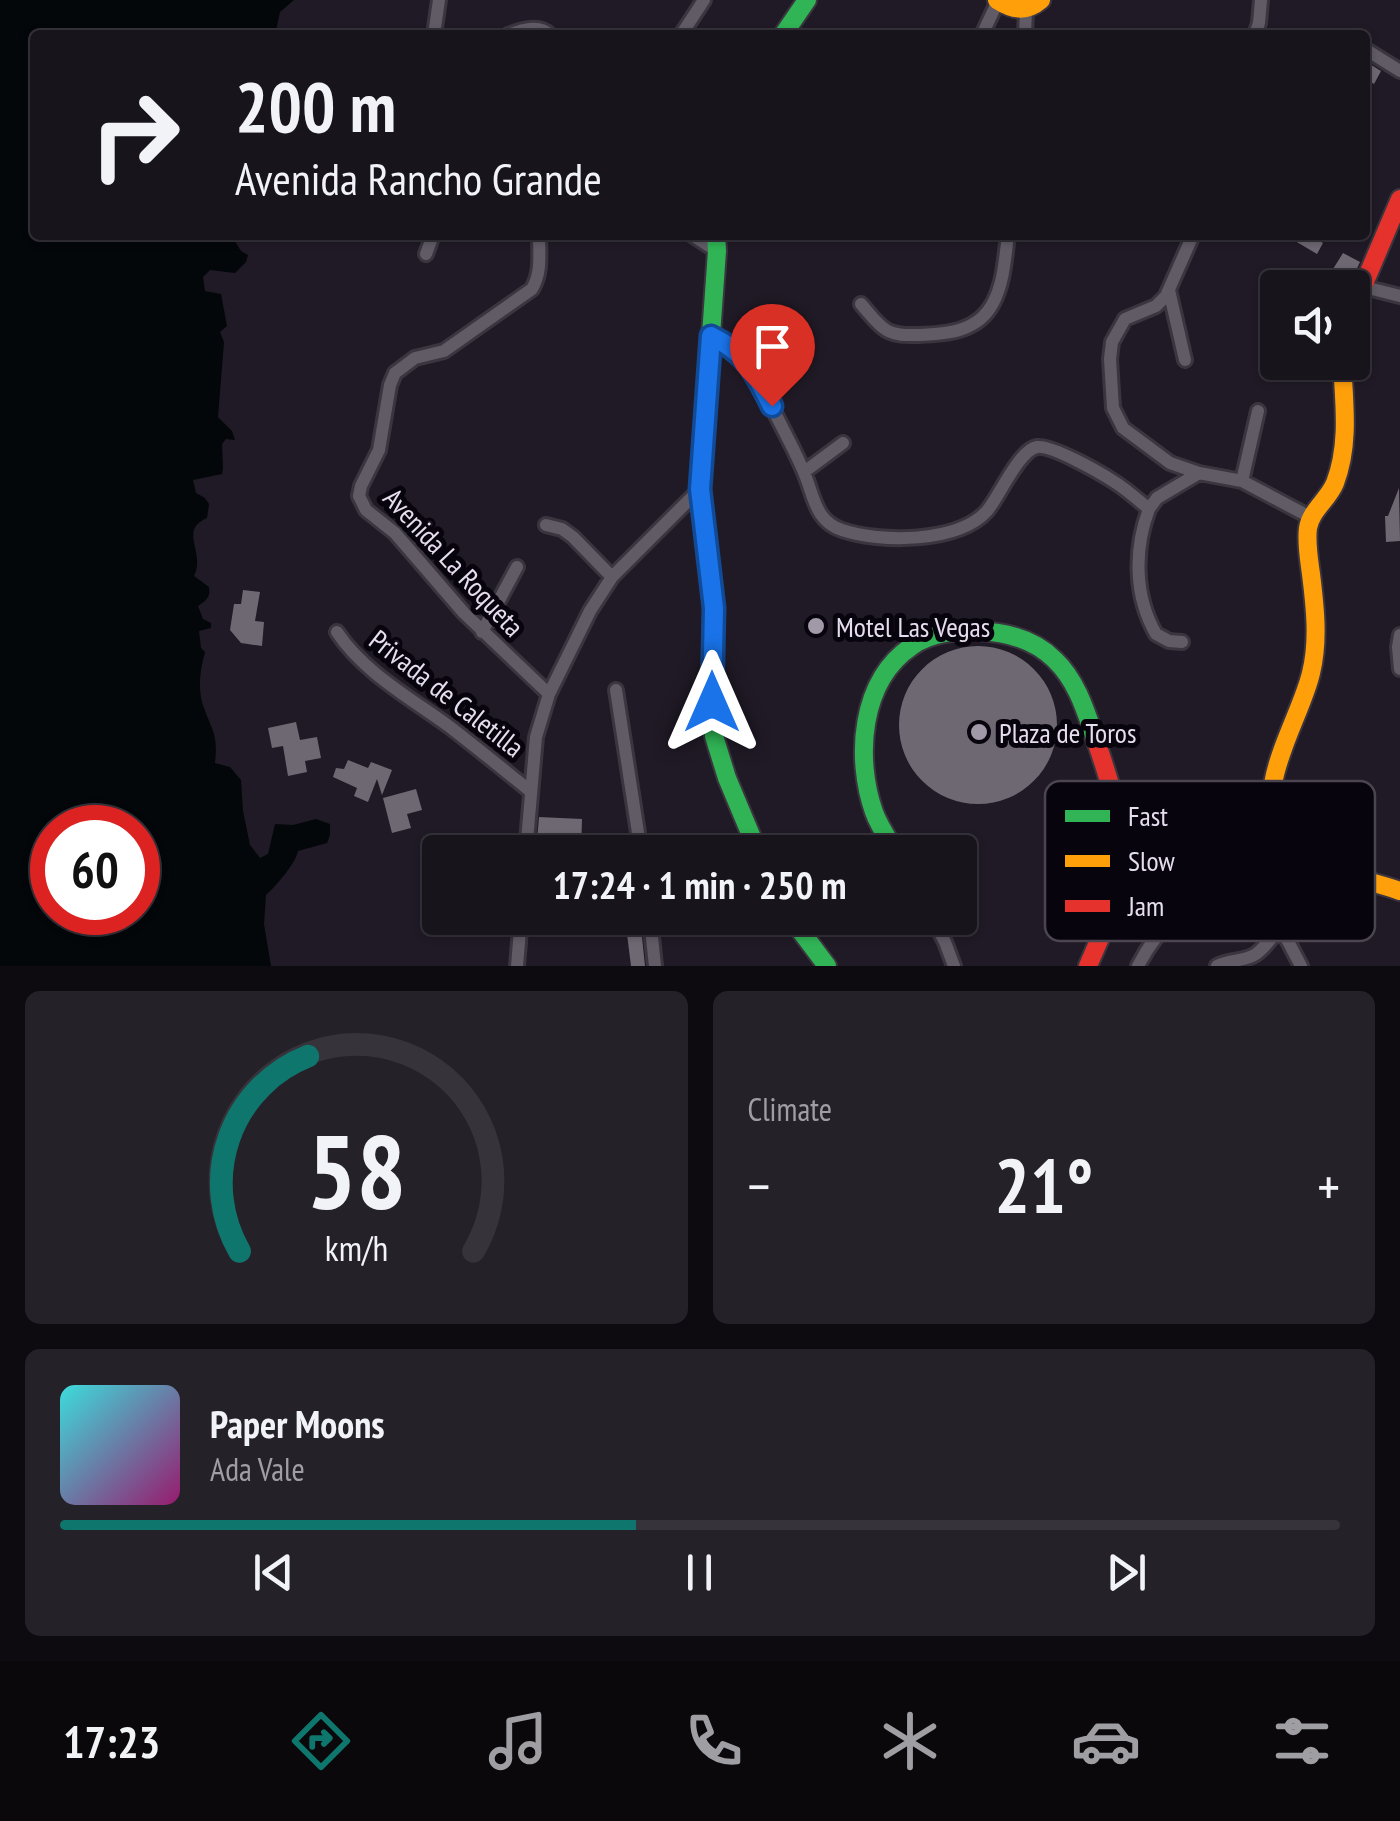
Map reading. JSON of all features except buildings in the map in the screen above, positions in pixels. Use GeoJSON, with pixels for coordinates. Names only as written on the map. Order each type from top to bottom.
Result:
{"type":"FeatureCollection","features":[{"type":"Feature","properties":{"kind":"street"},"geometry":{"type":"LineString","coordinates":[[435,30],[439,0]]}},
{"type":"Feature","properties":{"kind":"street"},"geometry":{"type":"LineString","coordinates":[[685,30],[704,0]]}},
{"type":"Feature","properties":{"kind":"street"},"geometry":{"type":"LineString","coordinates":[[787,30],[807,0]]}},
{"type":"Feature","properties":{"kind":"street"},"geometry":{"type":"LineString","coordinates":[[1257,30],[1262,0]]}},
{"type":"Feature","properties":{"kind":"street"},"geometry":{"type":"LineString","coordinates":[[984,30],[998,1],[1018,10],[1034,5]]}},
{"type":"Feature","properties":{"kind":"street"},"geometry":{"type":"LineString","coordinates":[[1026,30],[1034,5]]}},
{"type":"Feature","properties":{"kind":"street"},"geometry":{"type":"LineString","coordinates":[[1370,52],[1400,71]]}},
{"type":"Feature","properties":{"kind":"street"},"geometry":{"type":"LineString","coordinates":[[1370,272],[1400,199]]}},
{"type":"Feature","properties":{"kind":"street"},"geometry":{"type":"LineString","coordinates":[[426,254],[430,240]]}},
{"type":"Feature","properties":{"kind":"street","name":"Avenida La Roqueta"},"geometry":{"type":"LineString","coordinates":[[539,240],[540,270],[532,289],[444,351],[415,358],[396,372],[390,385],[379,450],[360,496],[366,510],[395,532],[482,632],[549,694]]}},
{"type":"Feature","properties":{"kind":"street"},"geometry":{"type":"LineString","coordinates":[[703,240],[711,336],[700,489],[714,608],[714,736],[751,835]]}},
{"type":"Feature","properties":{"kind":"street"},"geometry":{"type":"LineString","coordinates":[[861,304],[885,330],[900,336],[956,332],[970,326],[985,316],[994,302],[1007,240]]}},
{"type":"Feature","properties":{"kind":"street"},"geometry":{"type":"LineString","coordinates":[[1191,240],[1169,290],[1156,306],[1124,318],[1112,342],[1112,408],[1116,419],[1131,436],[1170,463],[1242,481],[1310,517]]}},
{"type":"Feature","properties":{"kind":"street"},"geometry":{"type":"LineString","coordinates":[[1370,289],[1400,296]]}},
{"type":"Feature","properties":{"kind":"street"},"geometry":{"type":"LineString","coordinates":[[1169,290],[1184,360]]}},
{"type":"Feature","properties":{"kind":"street"},"geometry":{"type":"LineString","coordinates":[[711,336],[731,346],[756,373],[804,472],[816,508],[824,520],[846,532],[930,538],[955,532],[977,521],[990,508],[1024,455],[1042,446],[1113,481],[1149,509]]}},
{"type":"Feature","properties":{"kind":"street"},"geometry":{"type":"LineString","coordinates":[[1274,781],[1310,676],[1316,643],[1307,540],[1310,517],[1331,492],[1343,460],[1343,380]]}},
{"type":"Feature","properties":{"kind":"street"},"geometry":{"type":"LineString","coordinates":[[1242,481],[1258,410]]}},
{"type":"Feature","properties":{"kind":"street"},"geometry":{"type":"LineString","coordinates":[[804,472],[843,443]]}},
{"type":"Feature","properties":{"kind":"street"},"geometry":{"type":"LineString","coordinates":[[1182,642],[1156,634],[1143,602],[1138,546],[1149,509],[1157,498],[1198,473]]}},
{"type":"Feature","properties":{"kind":"street"},"geometry":{"type":"LineString","coordinates":[[527,835],[536,737],[549,694],[590,612],[612,577],[700,489]]}},
{"type":"Feature","properties":{"kind":"street"},"geometry":{"type":"LineString","coordinates":[[546,525],[573,537],[612,577]]}},
{"type":"Feature","properties":{"kind":"street"},"geometry":{"type":"LineString","coordinates":[[482,632],[517,568]]}},
{"type":"Feature","properties":{"kind":"street","name":"Privada de Caletilla"},"geometry":{"type":"LineString","coordinates":[[337,632],[387,682],[529,790]]}},
{"type":"Feature","properties":{"kind":"street"},"geometry":{"type":"LineString","coordinates":[[886,835],[874,814],[866,785],[863,754],[872,700],[895,659],[934,636],[997,632],[1039,648],[1054,660],[1082,702],[1110,781]]}},
{"type":"Feature","properties":{"kind":"street"},"geometry":{"type":"LineString","coordinates":[[1400,634],[1400,668]]}},
{"type":"Feature","properties":{"kind":"street"},"geometry":{"type":"LineString","coordinates":[[616,690],[638,835]]}},
{"type":"Feature","properties":{"kind":"street"},"geometry":{"type":"LineString","coordinates":[[1375,882],[1400,891]]}},
{"type":"Feature","properties":{"kind":"street"},"geometry":{"type":"LineString","coordinates":[[517,966],[520,935]]}},
{"type":"Feature","properties":{"kind":"street"},"geometry":{"type":"LineString","coordinates":[[652,935],[656,966]]}},
{"type":"Feature","properties":{"kind":"street"},"geometry":{"type":"LineString","coordinates":[[804,935],[827,966]]}},
{"type":"Feature","properties":{"kind":"street"},"geometry":{"type":"LineString","coordinates":[[941,935],[954,966]]}},
{"type":"Feature","properties":{"kind":"street"},"geometry":{"type":"LineString","coordinates":[[1088,966],[1098,941]]}},
{"type":"Feature","properties":{"kind":"street"},"geometry":{"type":"LineString","coordinates":[[1138,966],[1155,941]]}},
{"type":"Feature","properties":{"kind":"street"},"geometry":{"type":"LineString","coordinates":[[1217,966],[1257,954],[1268,941]]}},
{"type":"Feature","properties":{"kind":"street"},"geometry":{"type":"LineString","coordinates":[[1288,941],[1301,966]]}},
{"type":"Feature","properties":{"kind":"shaded area"},"geometry":{"type":"Polygon","coordinates":[[[0,0],[294,0],[280,12],[276,30],[30,30],[30,240],[234,240],[248,255],[235,273],[210,270],[203,277],[205,291],[221,294],[227,326],[220,332],[224,342],[218,417],[235,440],[226,439],[222,444],[222,474],[193,480],[196,493],[209,504],[207,518],[194,529],[193,536],[197,559],[194,576],[209,587],[207,599],[198,606],[203,619],[211,623],[211,628],[199,631],[205,652],[200,694],[215,739],[215,763],[230,767],[241,780],[250,845],[260,858],[268,854],[275,824],[293,825],[316,819],[330,824],[327,843],[298,851],[290,868],[266,895],[264,924],[271,966],[0,966],[0,0]]]}},
{"type":"Feature","properties":{"kind":"traffic: fast"},"geometry":{"type":"LineString","coordinates":[[786,30],[807,0]]}},
{"type":"Feature","properties":{"kind":"traffic: fast"},"geometry":{"type":"LineString","coordinates":[[716,240],[700,489],[714,608],[714,736],[751,835]]}},
{"type":"Feature","properties":{"kind":"traffic: fast"},"geometry":{"type":"LineString","coordinates":[[886,835],[868,791],[866,722],[881,679],[895,661],[927,638],[978,631],[1009,635],[1038,647],[1069,677],[1096,741]]}},
{"type":"Feature","properties":{"kind":"traffic: fast"},"geometry":{"type":"LineString","coordinates":[[804,935],[827,966]]}},
{"type":"Feature","properties":{"kind":"traffic: slow"},"geometry":{"type":"LineString","coordinates":[[997,0],[1019,9],[1041,0]]}},
{"type":"Feature","properties":{"kind":"traffic: slow"},"geometry":{"type":"LineString","coordinates":[[1274,781],[1313,661],[1316,624],[1308,528],[1340,468],[1345,423],[1343,380]]}},
{"type":"Feature","properties":{"kind":"traffic: slow"},"geometry":{"type":"LineString","coordinates":[[1375,883],[1400,891]]}},
{"type":"Feature","properties":{"kind":"traffic: jam"},"geometry":{"type":"LineString","coordinates":[[1370,270],[1400,199]]}},
{"type":"Feature","properties":{"kind":"traffic: jam"},"geometry":{"type":"LineString","coordinates":[[1096,741],[1109,781]]}},
{"type":"Feature","properties":{"kind":"traffic: jam"},"geometry":{"type":"LineString","coordinates":[[1088,966],[1099,941]]}},
{"type":"Feature","properties":{"kind":"place","name":"Motel Las Vegas"},"geometry":{"type":"Point","coordinates":[816,626]}},
{"type":"Feature","properties":{"kind":"place","name":"Plaza de Toros"},"geometry":{"type":"Point","coordinates":[979,732]}},
{"type":"Feature","properties":{"kind":"route"},"geometry":{"type":"LineString","coordinates":[[712,702],[714,608],[700,489],[711,336],[744,358],[772,406]]}}]}
